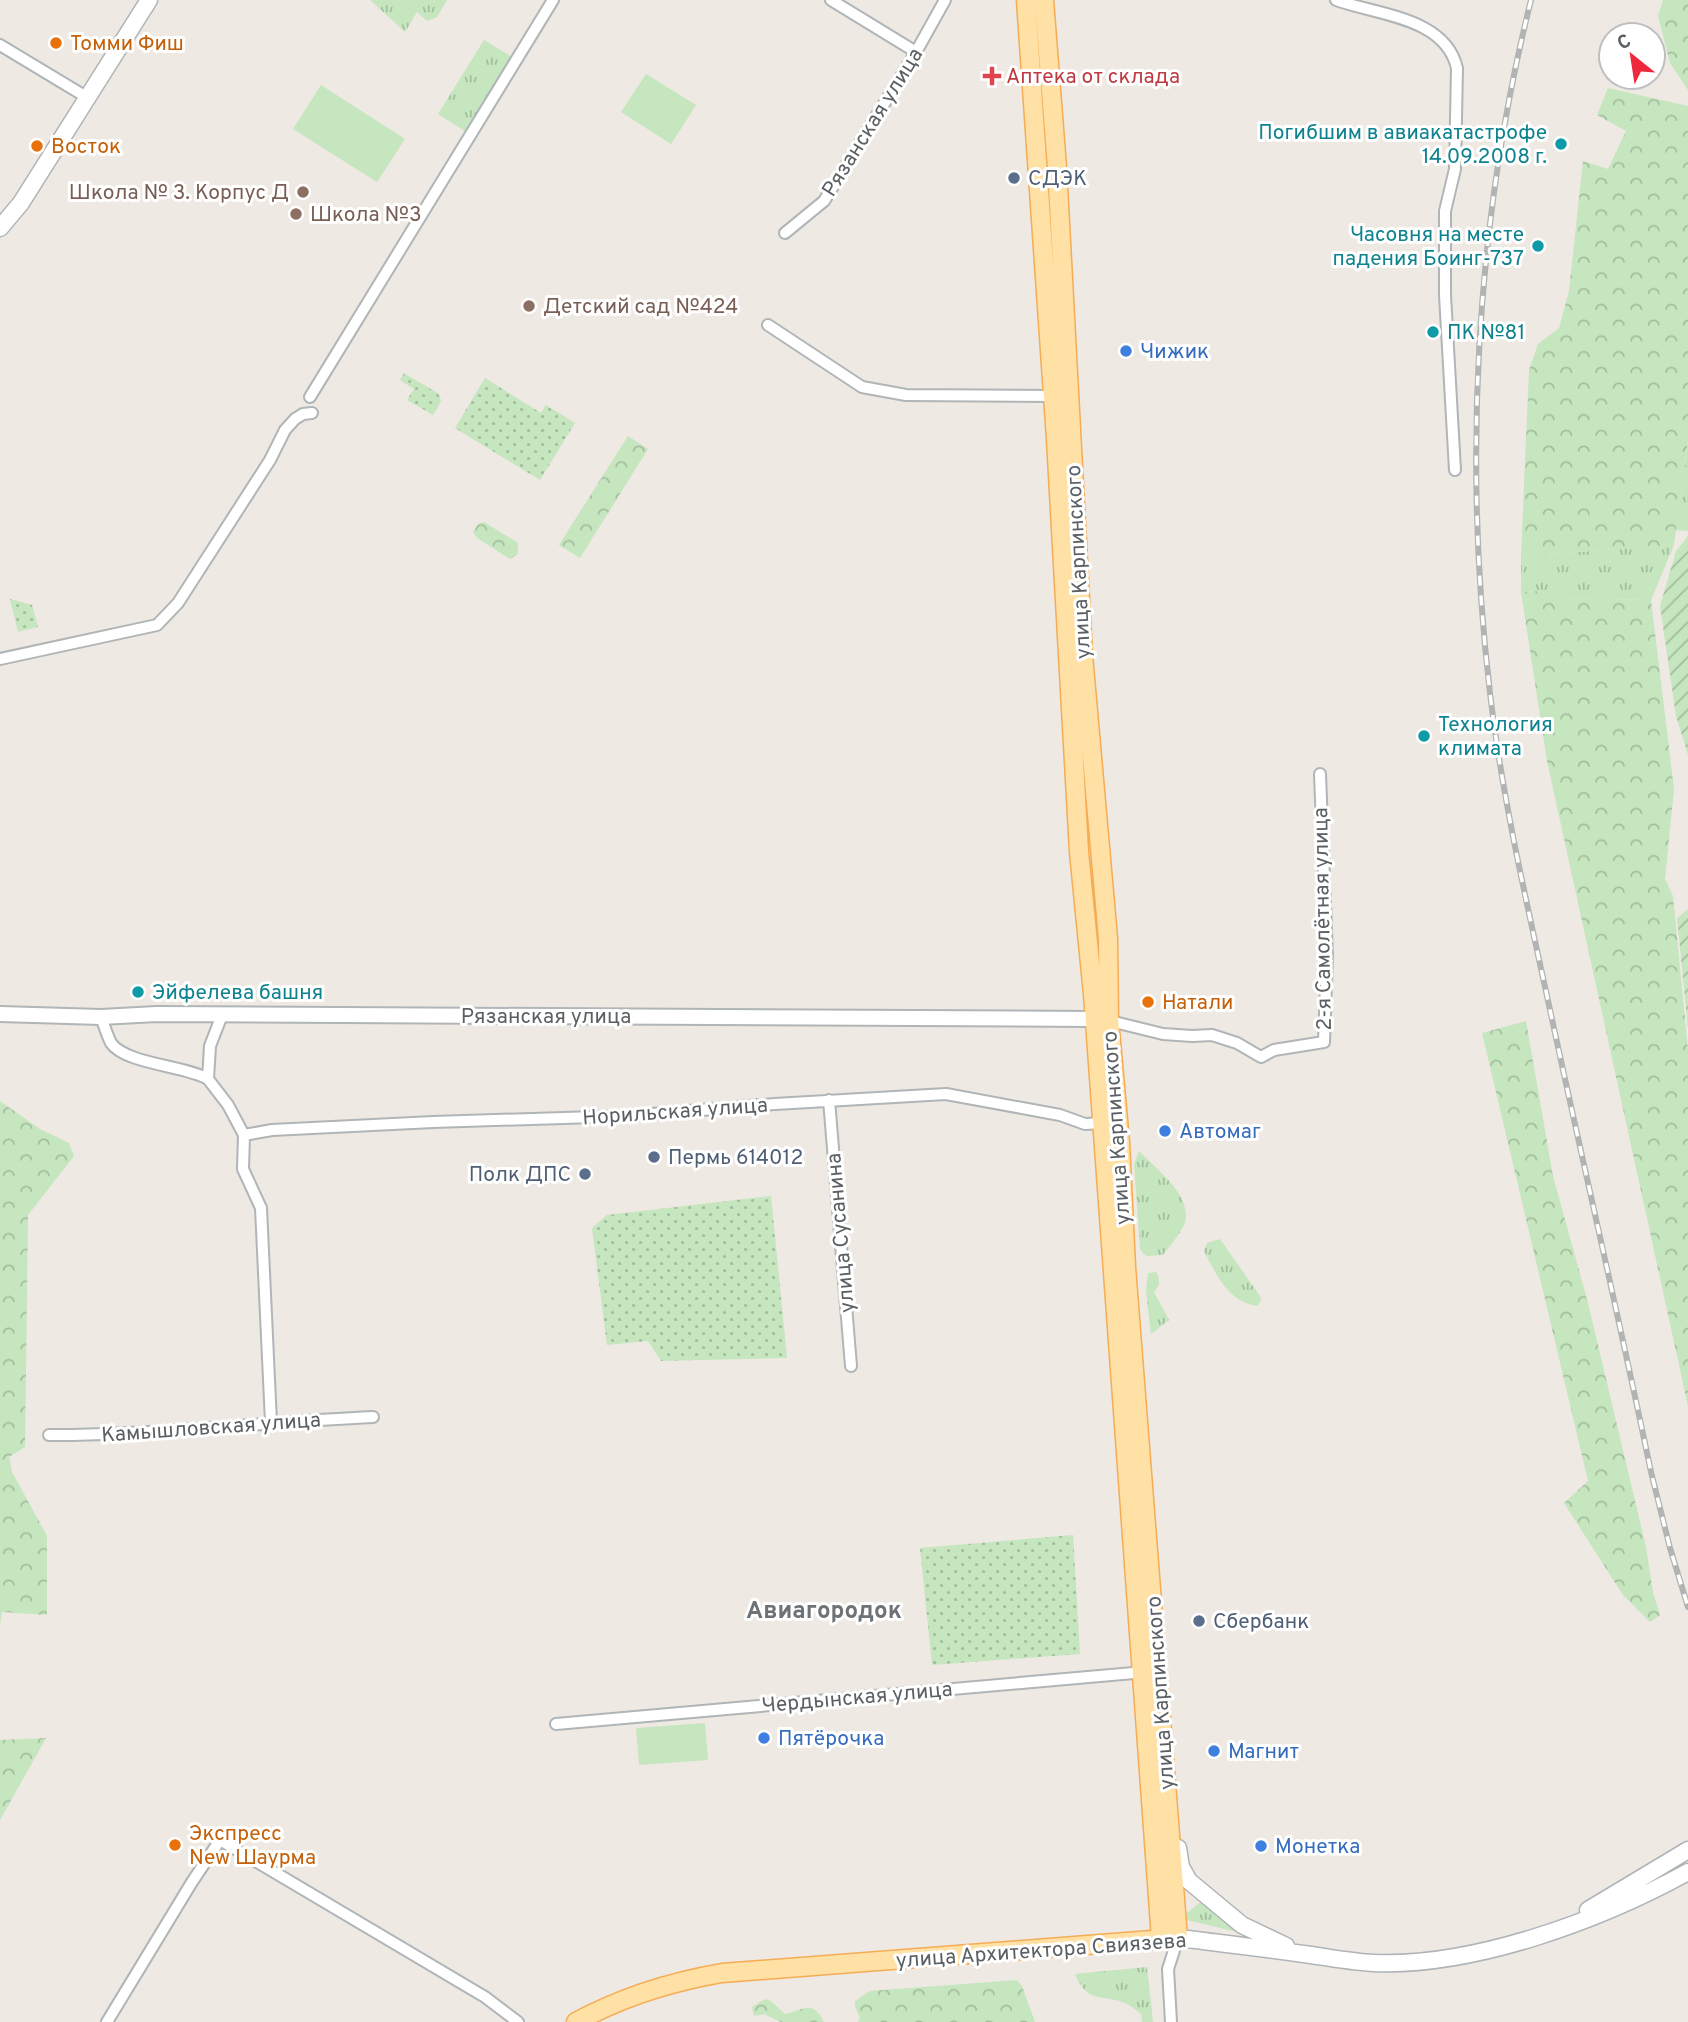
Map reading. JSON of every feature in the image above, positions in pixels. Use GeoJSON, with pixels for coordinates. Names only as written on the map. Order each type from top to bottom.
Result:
{"type":"FeatureCollection","features":[{"type":"Feature","properties":{"kind":"main road"},"geometry":{"type":"LineString","coordinates":[[0,228],[21,203],[149,0]]}},
{"type":"Feature","properties":{"kind":"main road","name":"улица Карпинского"},"geometry":{"type":"LineString","coordinates":[[1026,0],[1042,237],[1061,396],[1108,938],[1101,1020],[1102,1123],[1126,1361],[1170,1938]]}},
{"type":"Feature","properties":{"kind":"main road","name":"улица Карпинского"},"geometry":{"type":"LineString","coordinates":[[1044,0],[1060,231],[1061,396],[1078,840],[1120,1142],[1126,1267],[1126,1361]]}},
{"type":"Feature","properties":{"kind":"main road"},"geometry":{"type":"LineString","coordinates":[[1042,237],[1051,227],[1060,231]]}},
{"type":"Feature","properties":{"kind":"main road"},"geometry":{"type":"LineString","coordinates":[[1078,840],[1089,850],[1095,847],[1099,837]]}},
{"type":"Feature","properties":{"kind":"main road","name":"улица Карпинского"},"geometry":{"type":"LineString","coordinates":[[1150,1672],[1170,1820],[1170,1938]]}},
{"type":"Feature","properties":{"kind":"main road"},"geometry":{"type":"LineString","coordinates":[[1170,1820],[1181,1867],[1189,1881],[1249,1929],[1311,1955]]}},
{"type":"Feature","properties":{"kind":"main road","name":"улица Архитектора Свиязева"},"geometry":{"type":"LineString","coordinates":[[1553,1930],[1688,1850]]}},
{"type":"Feature","properties":{"kind":"main road","name":"улица Архитектора Свиязева"},"geometry":{"type":"LineString","coordinates":[[576,2022],[625,1998],[659,1986],[722,1973],[1170,1938],[1376,1963],[1435,1962],[1485,1951],[1553,1930],[1626,1903],[1688,1872]]}},
{"type":"Feature","properties":{"kind":"street"},"geometry":{"type":"LineString","coordinates":[[310,397],[554,0]]}},
{"type":"Feature","properties":{"kind":"street"},"geometry":{"type":"LineString","coordinates":[[831,0],[916,52]]}},
{"type":"Feature","properties":{"kind":"street","name":"Рязанская улица"},"geometry":{"type":"LineString","coordinates":[[785,233],[824,201],[945,0]]}},
{"type":"Feature","properties":{"kind":"street"},"geometry":{"type":"LineString","coordinates":[[1339,1],[1423,26],[1451,52],[1457,68],[1455,169],[1445,211],[1445,295],[1455,470]]}},
{"type":"Feature","properties":{"kind":"street"},"geometry":{"type":"LineString","coordinates":[[0,45],[88,98]]}},
{"type":"Feature","properties":{"kind":"street"},"geometry":{"type":"LineString","coordinates":[[768,325],[862,387],[906,395],[1061,396]]}},
{"type":"Feature","properties":{"kind":"street"},"geometry":{"type":"LineString","coordinates":[[0,659],[157,625],[178,603],[270,460],[285,430],[295,419],[312,413]]}},
{"type":"Feature","properties":{"kind":"street","name":"2-я Самолётная улица"},"geometry":{"type":"LineString","coordinates":[[1101,1020],[1163,1034],[1212,1035],[1237,1043],[1261,1057],[1274,1050],[1324,1042],[1327,956],[1320,774]]}},
{"type":"Feature","properties":{"kind":"street","name":"Рязанская улица"},"geometry":{"type":"LineString","coordinates":[[0,1014],[102,1017],[222,1015],[1101,1020]]}},
{"type":"Feature","properties":{"kind":"street"},"geometry":{"type":"LineString","coordinates":[[208,1079],[210,1046],[222,1015]]}},
{"type":"Feature","properties":{"kind":"street"},"geometry":{"type":"LineString","coordinates":[[102,1017],[112,1044],[132,1056],[168,1068],[200,1074],[208,1079],[228,1105],[244,1135],[243,1169],[261,1208],[271,1422]]}},
{"type":"Feature","properties":{"kind":"street","name":"Норильская улица"},"geometry":{"type":"LineString","coordinates":[[244,1135],[299,1128],[627,1116],[946,1094],[1060,1115],[1085,1125],[1102,1123]]}},
{"type":"Feature","properties":{"kind":"street","name":"улица Сусанина"},"geometry":{"type":"LineString","coordinates":[[829,1100],[851,1366]]}},
{"type":"Feature","properties":{"kind":"street","name":"Камышловская улица"},"geometry":{"type":"LineString","coordinates":[[49,1435],[98,1435],[373,1417]]}},
{"type":"Feature","properties":{"kind":"street","name":"Чердынская улица"},"geometry":{"type":"LineString","coordinates":[[556,1724],[1150,1672]]}},
{"type":"Feature","properties":{"kind":"street"},"geometry":{"type":"LineString","coordinates":[[107,2022],[220,1840],[485,1997],[518,2022]]}},
{"type":"Feature","properties":{"kind":"street"},"geometry":{"type":"LineString","coordinates":[[1168,1969],[1170,1938]]}},
{"type":"Feature","properties":{"kind":"street","name":"улица Карпинского"},"geometry":{"type":"LineString","coordinates":[[1170,1938],[1168,1969],[1171,2022]]}},
{"type":"Feature","properties":{"kind":"green space"},"geometry":{"type":"Polygon","coordinates":[[[370,0],[447,0],[437,17],[427,21],[417,12],[405,32],[370,0]]]}},
{"type":"Feature","properties":{"kind":"green space"},"geometry":{"type":"Polygon","coordinates":[[[1663,0],[1688,0],[1688,90],[1670,63],[1667,51],[1667,21],[1659,21],[1658,16],[1663,0]]]}},
{"type":"Feature","properties":{"kind":"green space"},"geometry":{"type":"Polygon","coordinates":[[[484,40],[512,57],[466,132],[438,114],[484,40]]]}},
{"type":"Feature","properties":{"kind":"green space"},"geometry":{"type":"Polygon","coordinates":[[[646,74],[696,105],[671,144],[621,112],[646,74]]]}},
{"type":"Feature","properties":{"kind":"green space"},"geometry":{"type":"Polygon","coordinates":[[[321,85],[405,139],[377,182],[293,129],[321,85]]]}},
{"type":"Feature","properties":{"kind":"green space"},"geometry":{"type":"Polygon","coordinates":[[[1607,91],[1621,91],[1688,106],[1688,440],[1674,545],[1521,556],[1529,370],[1538,344],[1559,328],[1569,291],[1583,161],[1608,169],[1626,131],[1597,115],[1607,91]]]}},
{"type":"Feature","properties":{"kind":"green space"},"geometry":{"type":"Polygon","coordinates":[[[404,373],[439,394],[441,401],[433,415],[407,400],[414,389],[400,380],[404,373]]]}},
{"type":"Feature","properties":{"kind":"green space"},"geometry":{"type":"Polygon","coordinates":[[[485,378],[541,413],[546,405],[575,423],[540,480],[455,428],[485,378]]]}},
{"type":"Feature","properties":{"kind":"green space"},"geometry":{"type":"Polygon","coordinates":[[[628,436],[648,449],[580,558],[559,545],[628,436]]]}},
{"type":"Feature","properties":{"kind":"green space"},"geometry":{"type":"Polygon","coordinates":[[[1688,440],[1688,531],[1676,530],[1688,440]]]}},
{"type":"Feature","properties":{"kind":"green space"},"geometry":{"type":"Polygon","coordinates":[[[484,522],[518,543],[518,554],[510,559],[477,538],[473,532],[478,524],[484,522]]]}},
{"type":"Feature","properties":{"kind":"green space"},"geometry":{"type":"Polygon","coordinates":[[[1688,536],[1688,755],[1676,716],[1660,606],[1676,551],[1688,536]]]}},
{"type":"Feature","properties":{"kind":"green space"},"geometry":{"type":"Polygon","coordinates":[[[1674,545],[1651,600],[1558,598],[1539,591],[1521,592],[1521,556],[1674,545]]]}},
{"type":"Feature","properties":{"kind":"green space"},"geometry":{"type":"Polygon","coordinates":[[[1539,591],[1558,598],[1651,600],[1674,789],[1665,879],[1673,896],[1688,1050],[1688,1406],[1547,761],[1521,592],[1539,591]]]}},
{"type":"Feature","properties":{"kind":"green space"},"geometry":{"type":"Polygon","coordinates":[[[10,599],[32,605],[38,627],[18,632],[10,599]]]}},
{"type":"Feature","properties":{"kind":"green space"},"geometry":{"type":"Polygon","coordinates":[[[1688,909],[1688,1028],[1677,918],[1688,909]]]}},
{"type":"Feature","properties":{"kind":"green space"},"geometry":{"type":"Polygon","coordinates":[[[1526,1021],[1553,1176],[1588,1303],[1646,1547],[1653,1592],[1660,1615],[1650,1622],[1623,1595],[1564,1503],[1588,1481],[1482,1033],[1526,1021]]]}},
{"type":"Feature","properties":{"kind":"green space"},"geometry":{"type":"Polygon","coordinates":[[[0,1101],[40,1129],[69,1143],[74,1156],[28,1215],[25,1447],[9,1457],[12,1472],[47,1536],[47,1615],[2,1612],[0,1625],[0,1101]]]}},
{"type":"Feature","properties":{"kind":"green space"},"geometry":{"type":"Polygon","coordinates":[[[1139,1151],[1176,1189],[1185,1207],[1183,1227],[1163,1255],[1146,1256],[1140,1249],[1134,1164],[1139,1151]]]}},
{"type":"Feature","properties":{"kind":"green space"},"geometry":{"type":"Polygon","coordinates":[[[771,1196],[787,1358],[661,1361],[648,1341],[607,1345],[592,1228],[607,1215],[771,1196]]]}},
{"type":"Feature","properties":{"kind":"green space"},"geometry":{"type":"Polygon","coordinates":[[[1220,1239],[1262,1299],[1257,1306],[1231,1293],[1213,1269],[1204,1251],[1207,1243],[1220,1239]]]}},
{"type":"Feature","properties":{"kind":"green space"},"geometry":{"type":"Polygon","coordinates":[[[1156,1272],[1159,1282],[1154,1292],[1169,1320],[1151,1334],[1146,1291],[1148,1273],[1156,1272]]]}},
{"type":"Feature","properties":{"kind":"green space"},"geometry":{"type":"Polygon","coordinates":[[[1073,1535],[1080,1654],[932,1665],[920,1548],[1073,1535]]]}},
{"type":"Feature","properties":{"kind":"green space"},"geometry":{"type":"Polygon","coordinates":[[[705,1723],[708,1760],[639,1765],[636,1728],[705,1723]]]}},
{"type":"Feature","properties":{"kind":"green space"},"geometry":{"type":"Polygon","coordinates":[[[46,1738],[0,1820],[0,1740],[46,1738]]]}},
{"type":"Feature","properties":{"kind":"green space"},"geometry":{"type":"Polygon","coordinates":[[[1204,1899],[1245,1934],[1187,1920],[1185,1915],[1204,1899]]]}},
{"type":"Feature","properties":{"kind":"green space"},"geometry":{"type":"Polygon","coordinates":[[[1147,1967],[1153,2022],[1142,2022],[1141,2014],[1127,2004],[1091,1995],[1075,1974],[1147,1967]]]}},
{"type":"Feature","properties":{"kind":"green space"},"geometry":{"type":"Polygon","coordinates":[[[1017,1980],[1022,1986],[1035,2022],[858,2022],[860,2018],[855,2001],[870,1991],[1017,1980]]]}},
{"type":"Feature","properties":{"kind":"green space"},"geometry":{"type":"Polygon","coordinates":[[[765,1999],[785,2014],[811,2008],[824,2022],[781,2022],[764,2014],[754,2016],[752,2007],[765,1999]]]}},
{"type":"Feature","properties":{"kind":"railway"},"geometry":{"type":"LineString","coordinates":[[1531,0],[1497,171],[1479,345],[1477,520],[1490,693],[1508,808],[1530,921],[1651,1472],[1688,1607]]}},
{"type":"Feature","properties":{"kind":"place","name":"Томми Фиш"},"geometry":{"type":"Point","coordinates":[56,43]}},
{"type":"Feature","properties":{"kind":"place","name":"Аптека от склада"},"geometry":{"type":"Point","coordinates":[992,76]}},
{"type":"Feature","properties":{"kind":"place","name":"Погибшим в авиакатастрофе 14.09.2008 г."},"geometry":{"type":"Point","coordinates":[1561,144]}},
{"type":"Feature","properties":{"kind":"place","name":"Восток"},"geometry":{"type":"Point","coordinates":[37,146]}},
{"type":"Feature","properties":{"kind":"place","name":"СДЭК"},"geometry":{"type":"Point","coordinates":[1014,178]}},
{"type":"Feature","properties":{"kind":"place","name":"Школа № 3. Корпус Д"},"geometry":{"type":"Point","coordinates":[303,192]}},
{"type":"Feature","properties":{"kind":"place","name":"Школа №3"},"geometry":{"type":"Point","coordinates":[296,214]}},
{"type":"Feature","properties":{"kind":"place","name":"Часовня на месте падения Боинг-737"},"geometry":{"type":"Point","coordinates":[1538,246]}},
{"type":"Feature","properties":{"kind":"place","name":"Детский сад №424"},"geometry":{"type":"Point","coordinates":[529,306]}},
{"type":"Feature","properties":{"kind":"place","name":"ПК №81"},"geometry":{"type":"Point","coordinates":[1433,332]}},
{"type":"Feature","properties":{"kind":"place","name":"Чижик"},"geometry":{"type":"Point","coordinates":[1126,351]}},
{"type":"Feature","properties":{"kind":"place","name":"Технология климата"},"geometry":{"type":"Point","coordinates":[1424,736]}},
{"type":"Feature","properties":{"kind":"place","name":"Эйфелева башня"},"geometry":{"type":"Point","coordinates":[138,992]}},
{"type":"Feature","properties":{"kind":"place","name":"Натали"},"geometry":{"type":"Point","coordinates":[1148,1002]}},
{"type":"Feature","properties":{"kind":"place","name":"Автомаг"},"geometry":{"type":"Point","coordinates":[1165,1131]}},
{"type":"Feature","properties":{"kind":"place","name":"Пермь 614012"},"geometry":{"type":"Point","coordinates":[654,1157]}},
{"type":"Feature","properties":{"kind":"place","name":"Полк ДПС"},"geometry":{"type":"Point","coordinates":[585,1174]}},
{"type":"Feature","properties":{"kind":"place","name":"Сбербанк"},"geometry":{"type":"Point","coordinates":[1199,1621]}},
{"type":"Feature","properties":{"kind":"place","name":"Пятёрочка"},"geometry":{"type":"Point","coordinates":[764,1738]}},
{"type":"Feature","properties":{"kind":"place","name":"Магнит"},"geometry":{"type":"Point","coordinates":[1214,1751]}},
{"type":"Feature","properties":{"kind":"place","name":"Экспресс New Шаурма"},"geometry":{"type":"Point","coordinates":[175,1845]}},
{"type":"Feature","properties":{"kind":"place","name":"Монетка"},"geometry":{"type":"Point","coordinates":[1261,1846]}},
{"type":"Feature","properties":{"kind":"district","name":"Авиагородок"},"geometry":{"type":"Point","coordinates":[824,1610]}}]}
